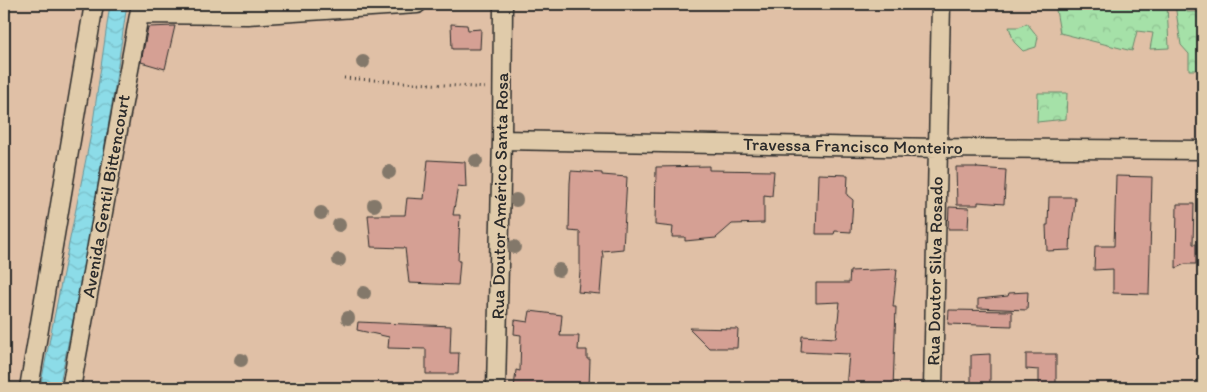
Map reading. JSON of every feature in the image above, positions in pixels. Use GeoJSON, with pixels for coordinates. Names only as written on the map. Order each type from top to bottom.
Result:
{"type":"FeatureCollection","features":[{"type":"Feature","properties":{"kind":"street"},"geometry":{"type":"LineString","coordinates":[[29,388],[94,4]]}},
{"type":"Feature","properties":{"kind":"street"},"geometry":{"type":"LineString","coordinates":[[140,9],[248,15],[417,4]]}},
{"type":"Feature","properties":{"kind":"street","name":"Rua Doutor Américo Santa Rosa"},"geometry":{"type":"LineString","coordinates":[[496,388],[503,89],[503,4]]}},
{"type":"Feature","properties":{"kind":"street","name":"Rua Doutor Silva Rosado"},"geometry":{"type":"LineString","coordinates":[[933,388],[941,4]]}},
{"type":"Feature","properties":{"kind":"street","name":"Avenida Gentil Bittencourt"},"geometry":{"type":"LineString","coordinates":[[71,388],[140,9]]}},
{"type":"Feature","properties":{"kind":"street","name":"Travessa Francisco Monteiro"},"geometry":{"type":"LineString","coordinates":[[502,140],[938,148],[1203,150]]}},
{"type":"Feature","properties":{"kind":"path"},"geometry":{"type":"LineString","coordinates":[[344,78],[503,89]]}},
{"type":"Feature","properties":{"kind":"green space"},"geometry":{"type":"Polygon","coordinates":[[[1055,4],[1167,4],[1169,48],[1150,49],[1153,33],[1137,31],[1132,51],[1060,33],[1055,4]]]}},
{"type":"Feature","properties":{"kind":"green space"},"geometry":{"type":"Polygon","coordinates":[[[1175,4],[1185,4],[1187,12],[1203,12],[1203,70],[1189,70],[1189,54],[1181,45],[1175,4]]]}},
{"type":"Feature","properties":{"kind":"green space"},"geometry":{"type":"Polygon","coordinates":[[[1027,23],[1038,37],[1036,47],[1023,51],[1014,42],[1009,27],[1019,27],[1027,23]]]}},
{"type":"Feature","properties":{"kind":"green space"},"geometry":{"type":"Polygon","coordinates":[[[1038,93],[1067,93],[1066,119],[1037,122],[1038,93]]]}},
{"type":"Feature","properties":{"kind":"water"},"geometry":{"type":"Polygon","coordinates":[[[110,4],[127,4],[85,261],[59,388],[40,388],[92,129],[110,4]]]}},
{"type":"Feature","properties":{"kind":"building"},"geometry":{"type":"Polygon","coordinates":[[[451,24],[467,25],[468,30],[481,29],[480,49],[452,49],[451,24]]]}},
{"type":"Feature","properties":{"kind":"building"},"geometry":{"type":"Polygon","coordinates":[[[175,26],[165,69],[141,62],[148,27],[175,26]]]}},
{"type":"Feature","properties":{"kind":"building"},"geometry":{"type":"Polygon","coordinates":[[[428,160],[465,162],[466,187],[458,186],[453,215],[460,215],[458,285],[409,283],[405,248],[371,247],[368,215],[405,215],[407,198],[424,199],[428,160]]]}},
{"type":"Feature","properties":{"kind":"building"},"geometry":{"type":"Polygon","coordinates":[[[709,166],[709,170],[774,171],[772,196],[764,195],[764,223],[732,224],[716,238],[685,241],[685,237],[672,237],[673,227],[655,225],[656,167],[709,166]]]}},
{"type":"Feature","properties":{"kind":"building"},"geometry":{"type":"Polygon","coordinates":[[[956,167],[1006,170],[1004,204],[978,202],[978,205],[957,205],[956,167]]]}},
{"type":"Feature","properties":{"kind":"building"},"geometry":{"type":"Polygon","coordinates":[[[571,171],[627,177],[623,249],[602,251],[600,294],[578,292],[580,232],[569,231],[571,171]]]}},
{"type":"Feature","properties":{"kind":"building"},"geometry":{"type":"Polygon","coordinates":[[[818,174],[848,175],[847,195],[853,200],[851,232],[835,231],[834,234],[816,234],[818,174]]]}},
{"type":"Feature","properties":{"kind":"building"},"geometry":{"type":"Polygon","coordinates":[[[1116,176],[1152,177],[1149,294],[1113,293],[1113,269],[1094,270],[1095,246],[1114,246],[1116,176]]]}},
{"type":"Feature","properties":{"kind":"building"},"geometry":{"type":"Polygon","coordinates":[[[1049,197],[1075,197],[1070,250],[1047,251],[1046,225],[1048,225],[1049,197]]]}},
{"type":"Feature","properties":{"kind":"building"},"geometry":{"type":"Polygon","coordinates":[[[1177,204],[1194,204],[1193,244],[1196,244],[1196,264],[1185,264],[1176,268],[1177,204]]]}},
{"type":"Feature","properties":{"kind":"building"},"geometry":{"type":"Polygon","coordinates":[[[949,207],[969,208],[968,229],[948,229],[949,207]]]}},
{"type":"Feature","properties":{"kind":"building"},"geometry":{"type":"Polygon","coordinates":[[[897,269],[893,307],[896,307],[893,388],[846,388],[849,354],[801,352],[802,336],[836,338],[840,302],[816,303],[816,283],[849,283],[850,271],[897,269]]]}},
{"type":"Feature","properties":{"kind":"building"},"geometry":{"type":"Polygon","coordinates":[[[1028,292],[1027,310],[978,308],[978,299],[1008,296],[1009,293],[1028,292]]]}},
{"type":"Feature","properties":{"kind":"building"},"geometry":{"type":"Polygon","coordinates":[[[949,310],[1012,311],[1012,326],[948,324],[949,310]]]}},
{"type":"Feature","properties":{"kind":"building"},"geometry":{"type":"Polygon","coordinates":[[[530,311],[562,315],[560,336],[579,336],[578,350],[587,350],[587,359],[590,359],[589,388],[514,388],[516,370],[520,371],[521,335],[514,334],[515,320],[528,322],[530,311]]]}},
{"type":"Feature","properties":{"kind":"building"},"geometry":{"type":"Polygon","coordinates":[[[358,322],[451,326],[450,353],[459,353],[458,374],[426,374],[426,349],[388,348],[389,337],[357,330],[358,322]]]}},
{"type":"Feature","properties":{"kind":"building"},"geometry":{"type":"Polygon","coordinates":[[[689,328],[738,329],[737,348],[709,348],[689,328]]]}},
{"type":"Feature","properties":{"kind":"building"},"geometry":{"type":"Polygon","coordinates":[[[990,354],[990,388],[971,388],[971,355],[990,354]]]}},
{"type":"Feature","properties":{"kind":"building"},"geometry":{"type":"Polygon","coordinates":[[[1026,354],[1056,354],[1056,388],[1039,388],[1039,370],[1026,369],[1026,354]]]}}]}
